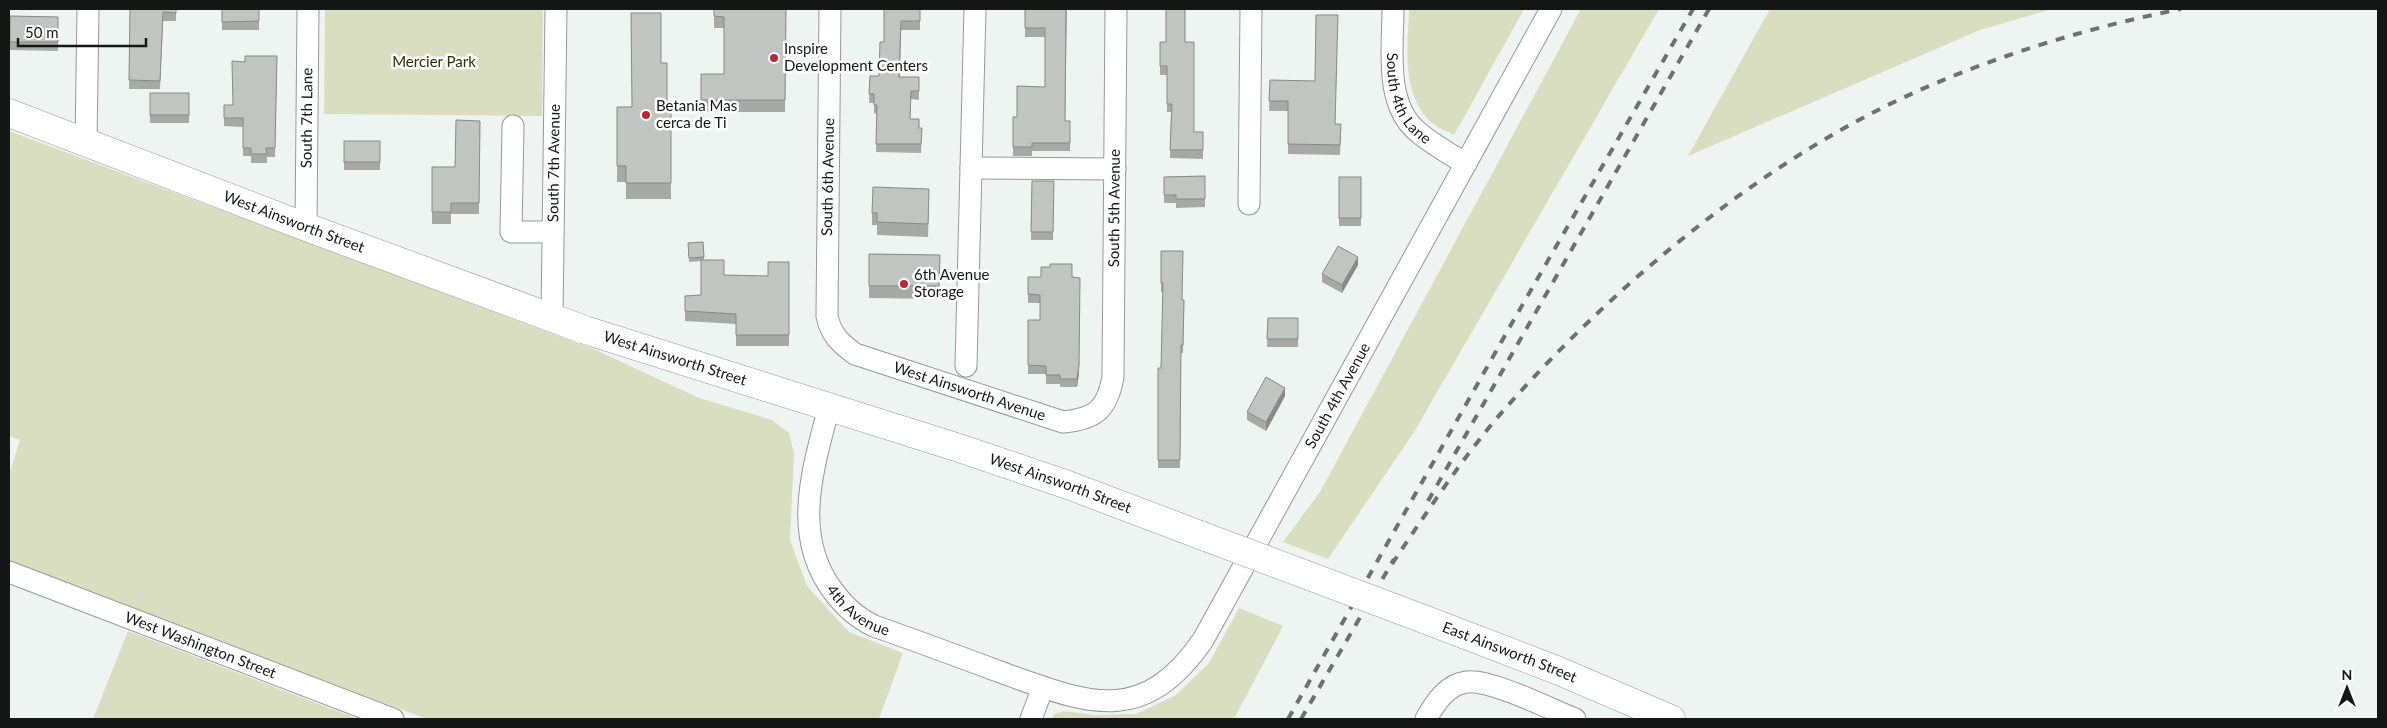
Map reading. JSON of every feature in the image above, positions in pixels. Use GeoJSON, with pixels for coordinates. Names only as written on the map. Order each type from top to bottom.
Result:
{"type":"FeatureCollection","features":[{"type":"Feature","properties":{"kind":"main road","name":"West Ainsworth Street"},"geometry":{"type":"LineString","coordinates":[[9,113],[306,227],[552,318],[1059,482],[1347,590]]}},
{"type":"Feature","properties":{"kind":"main road","name":"East Ainsworth Street"},"geometry":{"type":"LineString","coordinates":[[1347,590],[1559,671],[1671,719]]}},
{"type":"Feature","properties":{"kind":"street"},"geometry":{"type":"LineString","coordinates":[[86,143],[88,9]]}},
{"type":"Feature","properties":{"kind":"street","name":"South 7th Lane"},"geometry":{"type":"LineString","coordinates":[[306,227],[308,9]]}},
{"type":"Feature","properties":{"kind":"street","name":"South 7th Avenue"},"geometry":{"type":"LineString","coordinates":[[552,318],[556,9]]}},
{"type":"Feature","properties":{"kind":"street","name":"South 6th Avenue"},"geometry":{"type":"LineString","coordinates":[[830,9],[827,316],[829,327],[838,342]]}},
{"type":"Feature","properties":{"kind":"street"},"geometry":{"type":"LineString","coordinates":[[966,366],[975,9]]}},
{"type":"Feature","properties":{"kind":"street","name":"South 5th Avenue"},"geometry":{"type":"LineString","coordinates":[[1103,407],[1110,393],[1113,377],[1116,9]]}},
{"type":"Feature","properties":{"kind":"street"},"geometry":{"type":"LineString","coordinates":[[1249,204],[1251,9]]}},
{"type":"Feature","properties":{"kind":"street","name":"South 4th Lane"},"geometry":{"type":"LineString","coordinates":[[1393,9],[1394,81],[1400,109],[1418,132],[1466,164]]}},
{"type":"Feature","properties":{"kind":"street","name":"South 4th Avenue"},"geometry":{"type":"LineString","coordinates":[[1063,695],[1103,702],[1125,700],[1146,693],[1166,682],[1192,657],[1551,9]]}},
{"type":"Feature","properties":{"kind":"street"},"geometry":{"type":"LineString","coordinates":[[513,126],[511,232],[553,232]]}},
{"type":"Feature","properties":{"kind":"street"},"geometry":{"type":"LineString","coordinates":[[971,168],[1115,169]]}},
{"type":"Feature","properties":{"kind":"street","name":"West Ainsworth Avenue"},"geometry":{"type":"LineString","coordinates":[[838,342],[855,354],[1063,422],[1084,420],[1103,407]]}},
{"type":"Feature","properties":{"kind":"street","name":"4th Avenue"},"geometry":{"type":"LineString","coordinates":[[829,407],[812,488],[808,525],[811,545],[817,562],[839,599],[857,616],[874,626],[1063,695]]}},
{"type":"Feature","properties":{"kind":"street","name":"West Washington Street"},"geometry":{"type":"LineString","coordinates":[[9,572],[393,719]]}},
{"type":"Feature","properties":{"kind":"street"},"geometry":{"type":"LineString","coordinates":[[1426,719],[1435,703],[1451,687],[1467,682],[1486,683],[1575,719]]}},
{"type":"Feature","properties":{"kind":"street"},"geometry":{"type":"LineString","coordinates":[[1031,719],[1043,687]]}},
{"type":"Feature","properties":{"kind":"green space","name":"Mercier Park"},"geometry":{"type":"Polygon","coordinates":[[[325,9],[543,9],[542,116],[324,114],[325,9]]]}},
{"type":"Feature","properties":{"kind":"green space"},"geometry":{"type":"Polygon","coordinates":[[[1409,9],[1524,9],[1454,135],[1433,124],[1422,113],[1415,100],[1408,70],[1407,55],[1409,9]]]}},
{"type":"Feature","properties":{"kind":"green space"},"geometry":{"type":"Polygon","coordinates":[[[1581,9],[1659,9],[1414,432],[1328,559],[1283,542],[1320,492],[1581,9]]]}},
{"type":"Feature","properties":{"kind":"green space"},"geometry":{"type":"Polygon","coordinates":[[[1770,9],[2052,9],[1980,30],[1688,156],[1770,9]]]}},
{"type":"Feature","properties":{"kind":"green space"},"geometry":{"type":"Polygon","coordinates":[[[9,131],[596,350],[699,398],[772,420],[789,433],[794,453],[790,540],[807,586],[849,632],[903,653],[879,719],[427,719],[9,562],[9,475],[20,440],[9,436],[9,131]]]}},
{"type":"Feature","properties":{"kind":"green space"},"geometry":{"type":"Polygon","coordinates":[[[1239,608],[1283,626],[1234,719],[1051,719],[1055,714],[1063,711],[1095,715],[1136,714],[1176,695],[1209,663],[1239,608]]]}},
{"type":"Feature","properties":{"kind":"green space"},"geometry":{"type":"Polygon","coordinates":[[[128,631],[358,719],[93,719],[128,631]]]}},
{"type":"Feature","properties":{"kind":"building"},"geometry":{"type":"Polygon","coordinates":[[[130,9],[176,9],[176,13],[163,12],[160,81],[129,80],[130,9]]]}},
{"type":"Feature","properties":{"kind":"building"},"geometry":{"type":"Polygon","coordinates":[[[222,9],[259,9],[259,21],[222,22],[222,9]]]}},
{"type":"Feature","properties":{"kind":"building"},"geometry":{"type":"Polygon","coordinates":[[[714,9],[786,9],[785,100],[701,100],[701,74],[724,74],[724,17],[714,16],[714,9]]]}},
{"type":"Feature","properties":{"kind":"building"},"geometry":{"type":"Polygon","coordinates":[[[884,9],[920,9],[920,21],[901,21],[899,77],[919,77],[919,91],[911,91],[910,119],[919,119],[919,128],[922,128],[921,144],[876,144],[877,105],[874,105],[874,94],[869,94],[870,76],[879,76],[880,42],[884,42],[884,9]]]}},
{"type":"Feature","properties":{"kind":"building"},"geometry":{"type":"Polygon","coordinates":[[[1025,9],[1066,9],[1065,121],[1070,121],[1070,143],[1032,143],[1032,147],[1013,147],[1013,117],[1017,117],[1017,86],[1045,87],[1045,28],[1025,28],[1025,9]]]}},
{"type":"Feature","properties":{"kind":"building"},"geometry":{"type":"Polygon","coordinates":[[[1166,9],[1185,9],[1185,42],[1194,42],[1194,132],[1203,132],[1203,150],[1170,150],[1172,104],[1167,104],[1167,66],[1160,66],[1160,42],[1166,42],[1166,9]]]}},
{"type":"Feature","properties":{"kind":"building","name":"Betania Mas cerca de Ti"},"geometry":{"type":"Polygon","coordinates":[[[631,13],[661,13],[661,63],[667,63],[667,108],[671,108],[671,183],[626,183],[626,166],[617,166],[617,107],[632,107],[631,13]]]}},
{"type":"Feature","properties":{"kind":"building"},"geometry":{"type":"Polygon","coordinates":[[[1316,15],[1338,15],[1335,124],[1341,124],[1340,145],[1288,144],[1288,101],[1269,101],[1270,80],[1315,81],[1316,15]]]}},
{"type":"Feature","properties":{"kind":"building"},"geometry":{"type":"Polygon","coordinates":[[[10,16],[58,17],[58,42],[10,42],[10,16]]]}},
{"type":"Feature","properties":{"kind":"building"},"geometry":{"type":"Polygon","coordinates":[[[245,56],[277,56],[275,148],[266,148],[267,154],[251,154],[251,148],[243,148],[243,118],[224,118],[224,105],[233,105],[232,61],[245,62],[245,56]]]}},
{"type":"Feature","properties":{"kind":"building"},"geometry":{"type":"Polygon","coordinates":[[[150,93],[189,93],[189,115],[150,115],[150,93]]]}},
{"type":"Feature","properties":{"kind":"building"},"geometry":{"type":"Polygon","coordinates":[[[456,120],[480,121],[479,203],[451,203],[451,212],[432,212],[432,167],[455,167],[456,120]]]}},
{"type":"Feature","properties":{"kind":"building"},"geometry":{"type":"Polygon","coordinates":[[[344,141],[380,141],[380,162],[344,162],[344,141]]]}},
{"type":"Feature","properties":{"kind":"building"},"geometry":{"type":"Polygon","coordinates":[[[1205,176],[1205,199],[1176,199],[1176,195],[1164,195],[1164,177],[1205,176]]]}},
{"type":"Feature","properties":{"kind":"building"},"geometry":{"type":"Polygon","coordinates":[[[1339,177],[1361,177],[1361,218],[1339,218],[1339,177]]]}},
{"type":"Feature","properties":{"kind":"building"},"geometry":{"type":"Polygon","coordinates":[[[1032,181],[1054,181],[1053,232],[1031,232],[1032,181]]]}},
{"type":"Feature","properties":{"kind":"building"},"geometry":{"type":"Polygon","coordinates":[[[873,187],[929,189],[928,224],[877,222],[877,213],[872,213],[873,187]]]}},
{"type":"Feature","properties":{"kind":"building"},"geometry":{"type":"Polygon","coordinates":[[[703,242],[704,257],[689,258],[688,243],[703,242]]]}},
{"type":"Feature","properties":{"kind":"building"},"geometry":{"type":"Polygon","coordinates":[[[1338,246],[1358,257],[1342,285],[1322,274],[1338,246]]]}},
{"type":"Feature","properties":{"kind":"building"},"geometry":{"type":"Polygon","coordinates":[[[1161,251],[1183,251],[1182,300],[1184,300],[1183,345],[1181,345],[1180,460],[1158,460],[1158,368],[1161,368],[1163,283],[1161,283],[1161,251]]]}},
{"type":"Feature","properties":{"kind":"building"},"geometry":{"type":"Polygon","coordinates":[[[869,254],[940,255],[939,286],[869,286],[869,254]]]}},
{"type":"Feature","properties":{"kind":"building"},"geometry":{"type":"Polygon","coordinates":[[[701,260],[724,260],[724,275],[768,276],[768,262],[789,262],[789,335],[736,335],[736,314],[685,311],[685,296],[701,295],[701,260]]]}},
{"type":"Feature","properties":{"kind":"building"},"geometry":{"type":"Polygon","coordinates":[[[1050,264],[1072,264],[1072,277],[1080,278],[1079,365],[1077,379],[1060,379],[1060,375],[1046,375],[1046,366],[1028,365],[1028,320],[1040,320],[1040,295],[1028,294],[1028,277],[1041,277],[1041,267],[1050,267],[1050,264]]]}},
{"type":"Feature","properties":{"kind":"building"},"geometry":{"type":"Polygon","coordinates":[[[1268,318],[1298,318],[1298,339],[1267,339],[1268,318]]]}},
{"type":"Feature","properties":{"kind":"building"},"geometry":{"type":"Polygon","coordinates":[[[1266,377],[1285,388],[1266,422],[1247,412],[1266,377]]]}},
{"type":"Feature","properties":{"kind":"railway"},"geometry":{"type":"LineString","coordinates":[[1288,719],[1516,316],[1693,9]]}},
{"type":"Feature","properties":{"kind":"railway"},"geometry":{"type":"LineString","coordinates":[[1428,501],[1709,9]]}},
{"type":"Feature","properties":{"kind":"railway"},"geometry":{"type":"LineString","coordinates":[[1392,564],[1473,447],[1503,411],[1547,364],[1593,317],[1643,272],[1749,188],[1805,151],[1862,118],[1920,90],[1984,64],[2048,42],[2114,24],[2181,9]]}},
{"type":"Feature","properties":{"kind":"railway"},"geometry":{"type":"LineString","coordinates":[[1301,719],[1394,559]]}},
{"type":"Feature","properties":{"kind":"place","name":"Inspire Development Centers"},"geometry":{"type":"Point","coordinates":[774,58]}},
{"type":"Feature","properties":{"kind":"place","name":"Betania Mas cerca de Ti"},"geometry":{"type":"Point","coordinates":[646,115]}},
{"type":"Feature","properties":{"kind":"place","name":"6th Avenue Storage"},"geometry":{"type":"Point","coordinates":[904,284]}}]}
